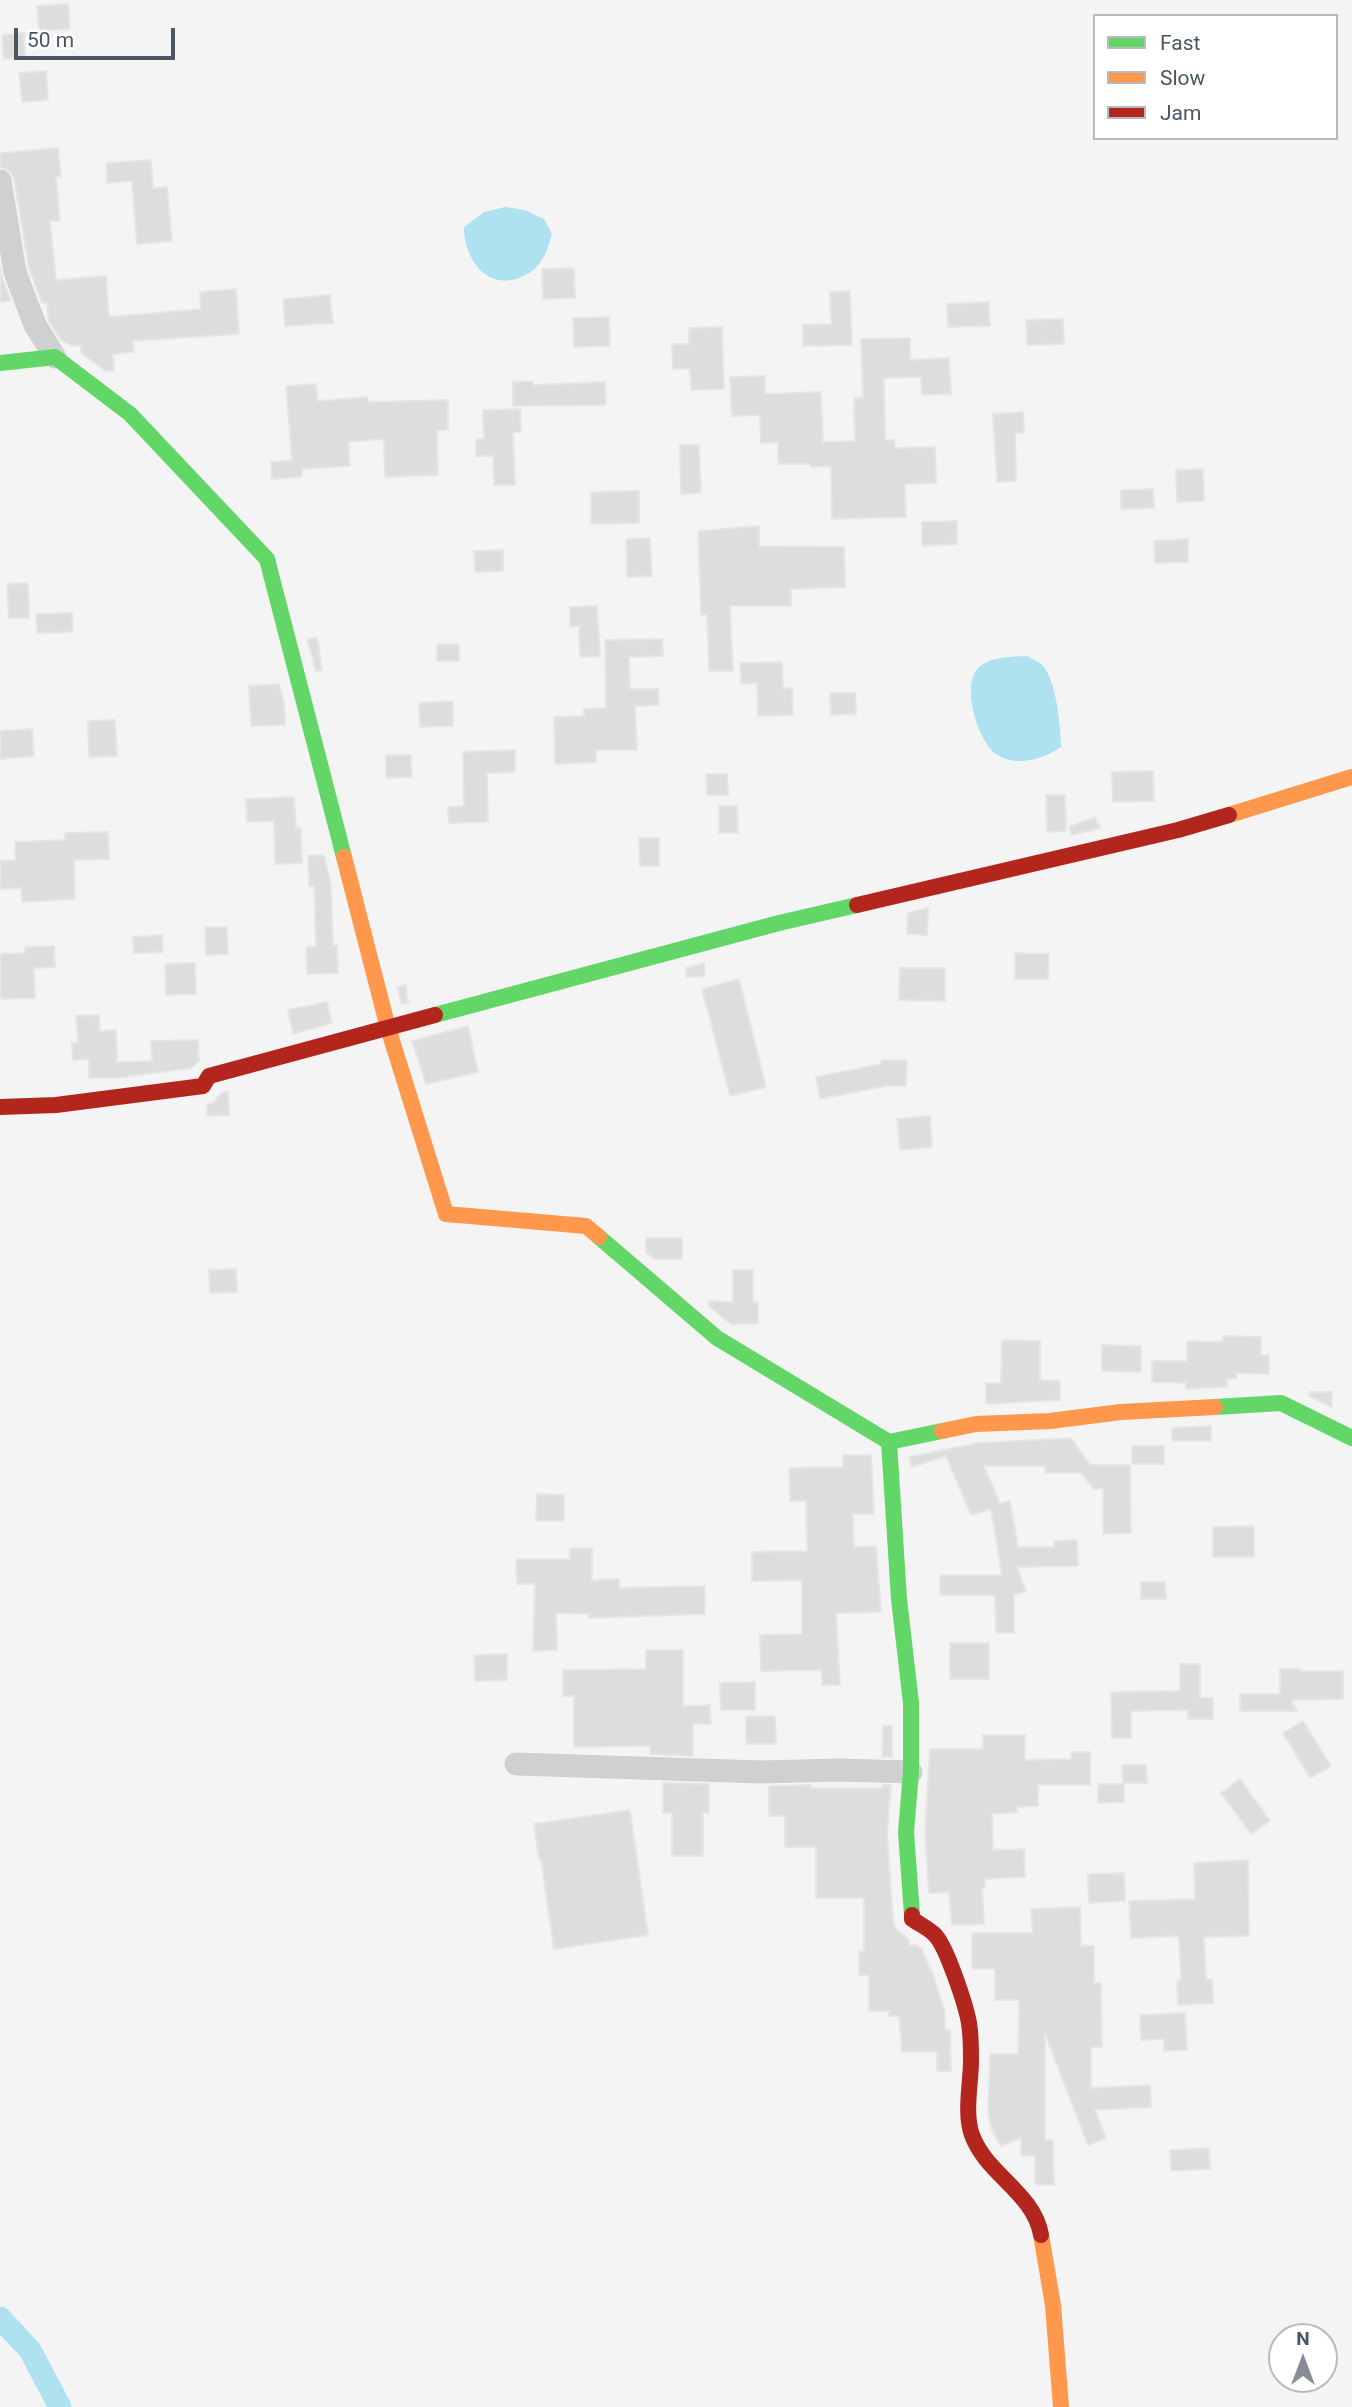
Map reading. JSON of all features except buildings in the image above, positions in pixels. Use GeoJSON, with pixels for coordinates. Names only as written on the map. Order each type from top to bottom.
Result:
{"type":"FeatureCollection","features":[{"type":"Feature","properties":{"kind":"street"},"geometry":{"type":"LineString","coordinates":[[0,181],[15,272],[35,325],[55,357],[130,414],[267,559],[388,1028],[446,1214],[586,1226],[717,1338],[828,1408],[889,1442],[976,1424],[1281,1403],[1352,1438]]}},
{"type":"Feature","properties":{"kind":"street"},"geometry":{"type":"LineString","coordinates":[[0,363],[55,357]]}},
{"type":"Feature","properties":{"kind":"street"},"geometry":{"type":"LineString","coordinates":[[0,1107],[56,1105],[203,1086],[209,1076],[779,923],[1178,830],[1352,777]]}},
{"type":"Feature","properties":{"kind":"street"},"geometry":{"type":"LineString","coordinates":[[889,1442],[898,1600],[911,1703],[911,1772],[906,1832],[912,1919],[936,1936],[951,1967],[969,2023],[969,2113],[972,2135],[986,2158],[1023,2198],[1039,2223],[1053,2305],[1061,2407]]}},
{"type":"Feature","properties":{"kind":"street"},"geometry":{"type":"LineString","coordinates":[[516,1764],[761,1772],[911,1772]]}},
{"type":"Feature","properties":{"kind":"water"},"geometry":{"type":"Polygon","coordinates":[[[505,207],[525,210],[544,219],[552,234],[545,254],[533,270],[521,277],[498,280],[488,276],[473,260],[465,239],[464,227],[484,212],[505,207]]]}},
{"type":"Feature","properties":{"kind":"water"},"geometry":{"type":"Polygon","coordinates":[[[1027,656],[1041,664],[1051,681],[1059,716],[1061,747],[1038,758],[1021,761],[1004,758],[989,747],[973,711],[971,685],[974,674],[985,663],[1027,656]]]}},
{"type":"Feature","properties":{"kind":"waterway"},"geometry":{"type":"LineString","coordinates":[[0,2318],[30,2350],[60,2407]]}},
{"type":"Feature","properties":{"kind":"traffic: fast"},"geometry":{"type":"LineString","coordinates":[[0,363],[55,357],[130,414],[267,559],[344,857]]}},
{"type":"Feature","properties":{"kind":"traffic: fast"},"geometry":{"type":"LineString","coordinates":[[435,1015],[779,923],[857,905]]}},
{"type":"Feature","properties":{"kind":"traffic: fast"},"geometry":{"type":"LineString","coordinates":[[599,1237],[717,1338],[889,1442],[942,1431]]}},
{"type":"Feature","properties":{"kind":"traffic: fast"},"geometry":{"type":"LineString","coordinates":[[1215,1407],[1281,1403],[1352,1438]]}},
{"type":"Feature","properties":{"kind":"traffic: fast"},"geometry":{"type":"LineString","coordinates":[[889,1442],[899,1599],[911,1703],[911,1772],[906,1832],[912,1915]]}},
{"type":"Feature","properties":{"kind":"traffic: slow"},"geometry":{"type":"LineString","coordinates":[[1229,815],[1352,777]]}},
{"type":"Feature","properties":{"kind":"traffic: slow"},"geometry":{"type":"LineString","coordinates":[[344,857],[388,1028],[446,1214],[586,1226],[599,1237]]}},
{"type":"Feature","properties":{"kind":"traffic: slow"},"geometry":{"type":"LineString","coordinates":[[942,1431],[976,1424],[1050,1421],[1121,1412],[1215,1407]]}},
{"type":"Feature","properties":{"kind":"traffic: slow"},"geometry":{"type":"LineString","coordinates":[[1041,2235],[1053,2305],[1061,2407]]}},
{"type":"Feature","properties":{"kind":"traffic: jam"},"geometry":{"type":"LineString","coordinates":[[857,905],[1178,830],[1229,815]]}},
{"type":"Feature","properties":{"kind":"traffic: jam"},"geometry":{"type":"LineString","coordinates":[[0,1107],[56,1105],[203,1086],[209,1076],[435,1015]]}},
{"type":"Feature","properties":{"kind":"traffic: jam"},"geometry":{"type":"LineString","coordinates":[[912,1915],[912,1919],[939,1940],[955,1976],[967,2015],[971,2051],[968,2117],[972,2135],[988,2161],[1029,2207],[1037,2220],[1041,2235]]}}]}
